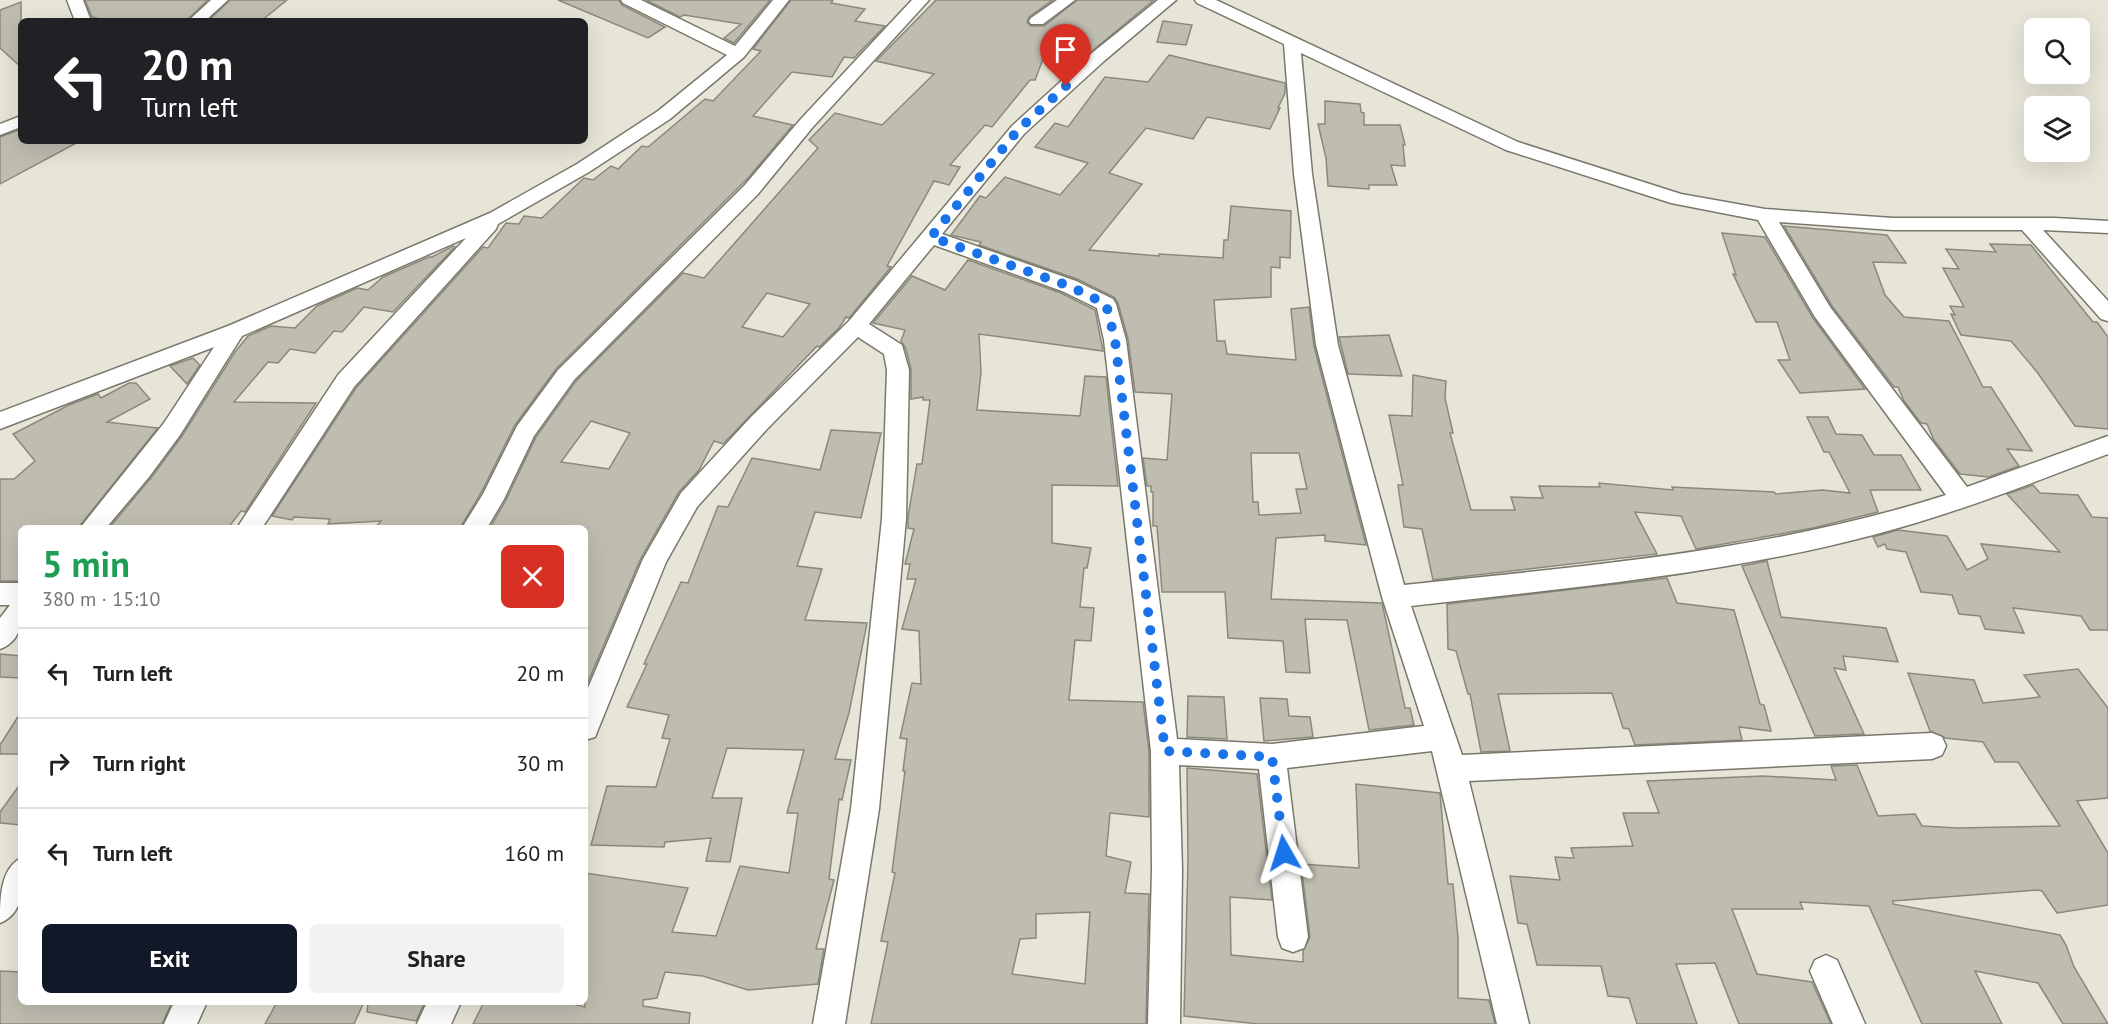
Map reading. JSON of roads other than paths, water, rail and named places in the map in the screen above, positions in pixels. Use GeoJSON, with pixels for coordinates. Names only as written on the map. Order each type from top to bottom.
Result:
{"type":"FeatureCollection","features":[{"type":"Feature","properties":{"kind":"street"},"geometry":{"type":"LineString","coordinates":[[75,0],[82,18]]}},
{"type":"Feature","properties":{"kind":"street"},"geometry":{"type":"LineString","coordinates":[[199,18],[220,0]]}},
{"type":"Feature","properties":{"kind":"street"},"geometry":{"type":"LineString","coordinates":[[629,0],[738,54]]}},
{"type":"Feature","properties":{"kind":"street"},"geometry":{"type":"LineString","coordinates":[[0,421],[235,331],[497,217],[583,168],[664,114],[738,54],[781,0]]}},
{"type":"Feature","properties":{"kind":"street"},"geometry":{"type":"LineString","coordinates":[[476,525],[492,499],[525,432],[566,375],[751,190],[806,124],[921,0]]}},
{"type":"Feature","properties":{"kind":"street"},"geometry":{"type":"LineString","coordinates":[[1037,21],[1067,0]]}},
{"type":"Feature","properties":{"kind":"street"},"geometry":{"type":"LineString","coordinates":[[588,722],[655,559],[689,500],[759,423],[856,326],[1018,130],[1098,57],[1168,0]]}},
{"type":"Feature","properties":{"kind":"street"},"geometry":{"type":"LineString","coordinates":[[1203,0],[1512,146],[1678,199],[1765,215],[1893,224],[2027,224],[2108,228]]}},
{"type":"Feature","properties":{"kind":"street"},"geometry":{"type":"LineString","coordinates":[[1292,42],[1303,174],[1327,345],[1395,597],[1452,769],[1514,1024]]}},
{"type":"Feature","properties":{"kind":"street"},"geometry":{"type":"LineString","coordinates":[[0,130],[18,122]]}},
{"type":"Feature","properties":{"kind":"street"},"geometry":{"type":"LineString","coordinates":[[1765,215],[1822,312],[1963,500]]}},
{"type":"Feature","properties":{"kind":"street"},"geometry":{"type":"LineString","coordinates":[[251,525],[346,381],[497,217]]}},
{"type":"Feature","properties":{"kind":"street"},"geometry":{"type":"LineString","coordinates":[[2027,224],[2108,314]]}},
{"type":"Feature","properties":{"kind":"street"},"geometry":{"type":"LineString","coordinates":[[931,237],[1069,286],[1106,304],[1115,340],[1165,751],[1167,870],[1164,1024]]}},
{"type":"Feature","properties":{"kind":"street"},"geometry":{"type":"LineString","coordinates":[[829,1024],[865,809],[895,507],[898,370],[894,350],[856,326]]}},
{"type":"Feature","properties":{"kind":"street"},"geometry":{"type":"LineString","coordinates":[[95,525],[141,471],[172,429],[235,331]]}},
{"type":"Feature","properties":{"kind":"street"},"geometry":{"type":"LineString","coordinates":[[1395,597],[1611,573],[1772,546],[1871,526],[1963,500],[2108,445]]}},
{"type":"Feature","properties":{"kind":"street"},"geometry":{"type":"LineString","coordinates":[[0,594],[18,594]]}},
{"type":"Feature","properties":{"kind":"street"},"geometry":{"type":"LineString","coordinates":[[0,638],[18,614]]}},
{"type":"Feature","properties":{"kind":"street"},"geometry":{"type":"LineString","coordinates":[[1165,751],[1272,757],[1441,738]]}},
{"type":"Feature","properties":{"kind":"street"},"geometry":{"type":"LineString","coordinates":[[1452,769],[1932,746]]}},
{"type":"Feature","properties":{"kind":"street"},"geometry":{"type":"LineString","coordinates":[[1272,757],[1293,937]]}},
{"type":"Feature","properties":{"kind":"street"},"geometry":{"type":"LineString","coordinates":[[0,908],[18,878]]}},
{"type":"Feature","properties":{"kind":"street"},"geometry":{"type":"LineString","coordinates":[[1826,971],[1849,1024]]}},
{"type":"Feature","properties":{"kind":"street"},"geometry":{"type":"LineString","coordinates":[[180,1024],[190,1005]]}},
{"type":"Feature","properties":{"kind":"street"},"geometry":{"type":"LineString","coordinates":[[433,1024],[443,1005]]}}]}
